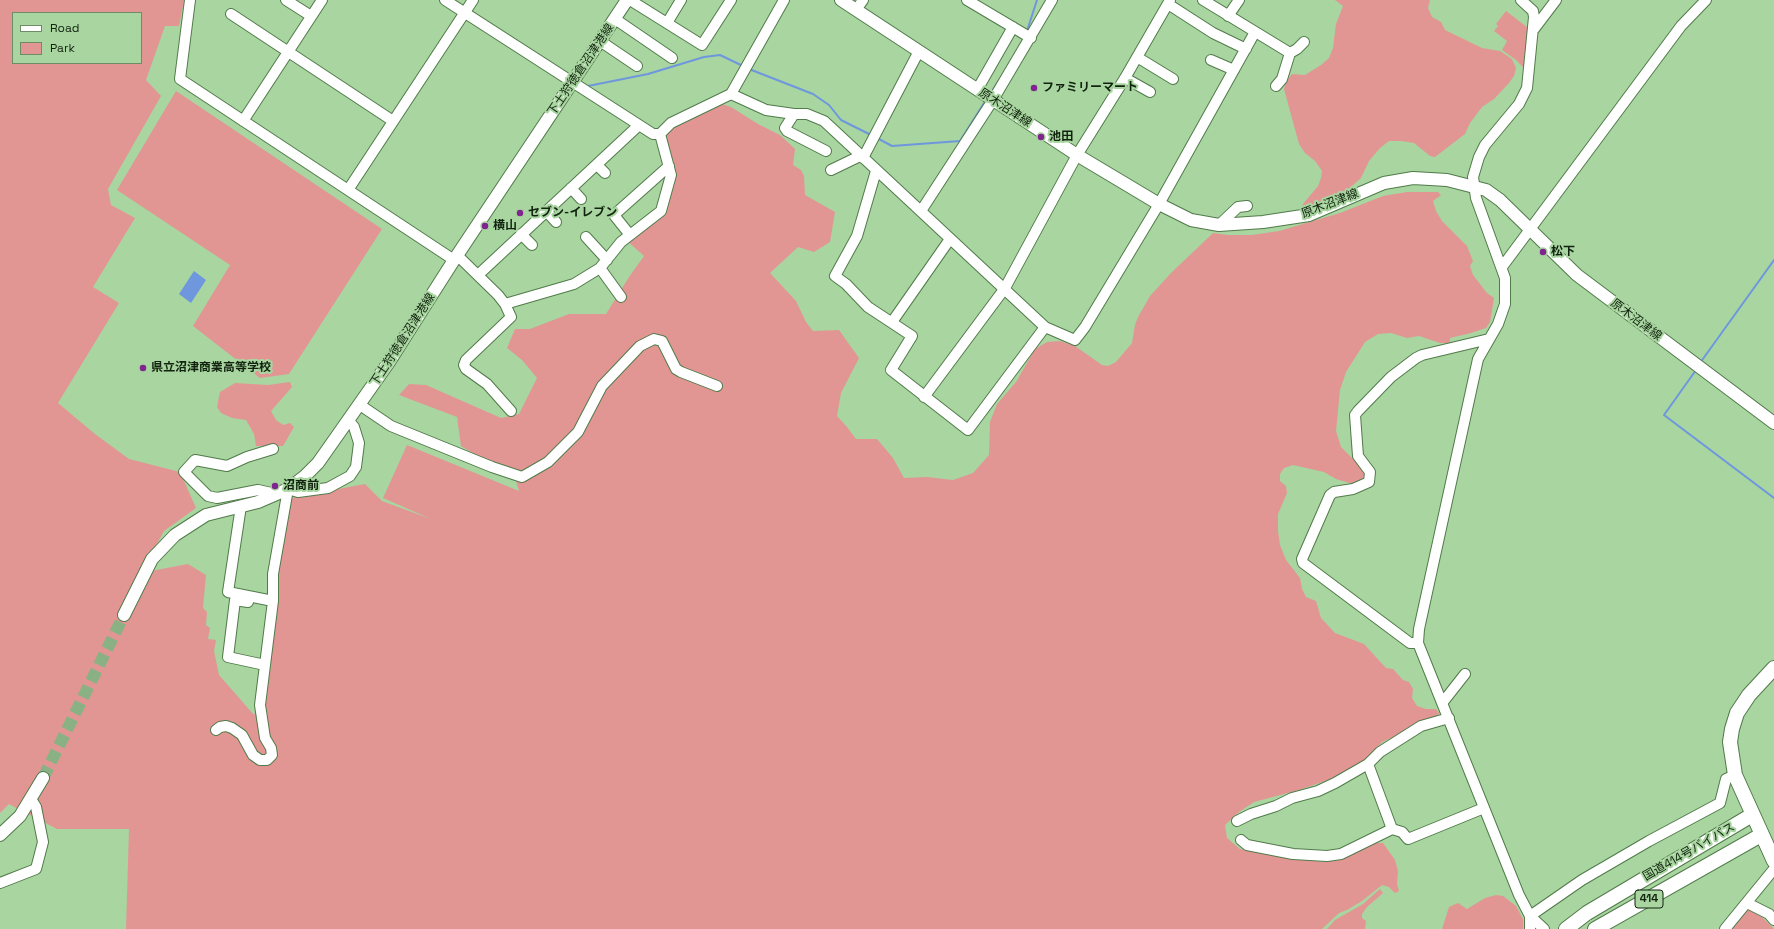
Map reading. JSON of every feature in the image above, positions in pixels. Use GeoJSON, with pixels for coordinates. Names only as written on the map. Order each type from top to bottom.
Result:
{"type":"FeatureCollection","features":[{"type":"Feature","properties":{"kind":"highway"},"geometry":{"type":"LineString","coordinates":[[1774,668],[1749,695],[1737,713],[1730,742],[1735,775],[1774,861]]}},
{"type":"Feature","properties":{"kind":"highway","name":"国道414号バイパス"},"geometry":{"type":"LineString","coordinates":[[1566,929],[1587,912],[1752,815]]}},
{"type":"Feature","properties":{"kind":"highway","name":"国道414号バイパス"},"geometry":{"type":"LineString","coordinates":[[1595,929],[1761,835]]}},
{"type":"Feature","properties":{"kind":"main road","name":"下土狩徳倉沼津港線"},"geometry":{"type":"LineString","coordinates":[[124,615],[152,559],[175,535],[206,515],[258,502],[288,489],[305,476],[318,463],[390,362],[456,258],[628,0]]}},
{"type":"Feature","properties":{"kind":"main road","name":"原木沼津線"},"geometry":{"type":"LineString","coordinates":[[841,0],[859,5],[919,51],[987,96],[1158,204],[1191,220],[1219,225],[1263,222],[1308,215],[1384,183],[1413,178],[1447,180],[1486,190],[1500,200],[1577,275],[1774,423]]}},
{"type":"Feature","properties":{"kind":"main road"},"geometry":{"type":"LineString","coordinates":[[0,835],[20,816],[32,800],[43,778]]}},
{"type":"Feature","properties":{"kind":"street"},"geometry":{"type":"LineString","coordinates":[[190,0],[180,79],[348,190],[456,258],[478,275],[505,304],[510,317],[466,360],[464,365],[466,369],[487,384],[511,410]]}},
{"type":"Feature","properties":{"kind":"street"},"geometry":{"type":"LineString","coordinates":[[286,0],[311,16]]}},
{"type":"Feature","properties":{"kind":"street"},"geometry":{"type":"LineString","coordinates":[[243,121],[322,0]]}},
{"type":"Feature","properties":{"kind":"street"},"geometry":{"type":"LineString","coordinates":[[445,0],[638,126],[653,134],[660,134],[671,123],[730,94],[784,0]]}},
{"type":"Feature","properties":{"kind":"street"},"geometry":{"type":"LineString","coordinates":[[348,190],[473,0]]}},
{"type":"Feature","properties":{"kind":"street"},"geometry":{"type":"LineString","coordinates":[[628,0],[702,45],[731,0]]}},
{"type":"Feature","properties":{"kind":"street"},"geometry":{"type":"LineString","coordinates":[[667,23],[681,0]]}},
{"type":"Feature","properties":{"kind":"street"},"geometry":{"type":"LineString","coordinates":[[967,0],[1027,36]]}},
{"type":"Feature","properties":{"kind":"street"},"geometry":{"type":"LineString","coordinates":[[921,211],[987,96],[1052,0]]}},
{"type":"Feature","properties":{"kind":"street"},"geometry":{"type":"LineString","coordinates":[[1203,0],[1290,53]]}},
{"type":"Feature","properties":{"kind":"street"},"geometry":{"type":"LineString","coordinates":[[1228,16],[1239,0]]}},
{"type":"Feature","properties":{"kind":"street"},"geometry":{"type":"LineString","coordinates":[[1521,0],[1533,11],[1534,29],[1530,74],[1526,94],[1485,145],[1474,170],[1476,198],[1505,278],[1505,304],[1502,316],[1478,359],[1419,629],[1418,643],[1443,702],[1519,895],[1530,916],[1544,929]]}},
{"type":"Feature","properties":{"kind":"street"},"geometry":{"type":"LineString","coordinates":[[1534,29],[1556,0]]}},
{"type":"Feature","properties":{"kind":"street"},"geometry":{"type":"LineString","coordinates":[[1502,267],[1682,26],[1706,0]]}},
{"type":"Feature","properties":{"kind":"street"},"geometry":{"type":"LineString","coordinates":[[924,397],[1005,288],[1077,154],[1169,2],[1213,33],[1246,49]]}},
{"type":"Feature","properties":{"kind":"street"},"geometry":{"type":"LineString","coordinates":[[231,14],[393,121]]}},
{"type":"Feature","properties":{"kind":"street"},"geometry":{"type":"LineString","coordinates":[[615,19],[672,58]]}},
{"type":"Feature","properties":{"kind":"street"},"geometry":{"type":"LineString","coordinates":[[987,96],[1013,27]]}},
{"type":"Feature","properties":{"kind":"street"},"geometry":{"type":"LineString","coordinates":[[730,94],[766,110],[794,114],[807,114],[824,121],[876,171],[1005,288],[1045,327],[1075,340],[1085,327],[1158,204],[1255,32]]}},
{"type":"Feature","properties":{"kind":"street"},"geometry":{"type":"LineString","coordinates":[[600,41],[637,66]]}},
{"type":"Feature","properties":{"kind":"street"},"geometry":{"type":"LineString","coordinates":[[1276,86],[1282,79],[1290,53],[1304,42]]}},
{"type":"Feature","properties":{"kind":"street"},"geometry":{"type":"LineString","coordinates":[[831,170],[861,157],[919,51]]}},
{"type":"Feature","properties":{"kind":"street"},"geometry":{"type":"LineString","coordinates":[[1137,57],[1173,79]]}},
{"type":"Feature","properties":{"kind":"street"},"geometry":{"type":"LineString","coordinates":[[1211,60],[1234,70]]}},
{"type":"Feature","properties":{"kind":"street"},"geometry":{"type":"LineString","coordinates":[[1124,78],[1150,92]]}},
{"type":"Feature","properties":{"kind":"street"},"geometry":{"type":"LineString","coordinates":[[794,114],[784,128],[787,132],[826,151]]}},
{"type":"Feature","properties":{"kind":"street"},"geometry":{"type":"LineString","coordinates":[[478,275],[638,126]]}},
{"type":"Feature","properties":{"kind":"street"},"geometry":{"type":"LineString","coordinates":[[505,304],[574,284],[600,268],[621,242],[661,211],[671,175],[660,134]]}},
{"type":"Feature","properties":{"kind":"street"},"geometry":{"type":"LineString","coordinates":[[597,165],[605,173]]}},
{"type":"Feature","properties":{"kind":"street"},"geometry":{"type":"LineString","coordinates":[[630,235],[614,215],[669,166]]}},
{"type":"Feature","properties":{"kind":"street"},"geometry":{"type":"LineString","coordinates":[[876,171],[857,236],[835,276],[846,284],[868,307],[912,336],[891,370],[968,430],[1045,327]]}},
{"type":"Feature","properties":{"kind":"street"},"geometry":{"type":"LineString","coordinates":[[571,188],[581,199]]}},
{"type":"Feature","properties":{"kind":"street"},"geometry":{"type":"LineString","coordinates":[[1219,225],[1238,207],[1247,206]]}},
{"type":"Feature","properties":{"kind":"street"},"geometry":{"type":"LineString","coordinates":[[546,211],[556,222]]}},
{"type":"Feature","properties":{"kind":"street"},"geometry":{"type":"LineString","coordinates":[[521,234],[532,245]]}},
{"type":"Feature","properties":{"kind":"street"},"geometry":{"type":"LineString","coordinates":[[586,237],[606,260]]}},
{"type":"Feature","properties":{"kind":"street"},"geometry":{"type":"LineString","coordinates":[[892,322],[950,239]]}},
{"type":"Feature","properties":{"kind":"street"},"geometry":{"type":"LineString","coordinates":[[600,268],[621,297]]}},
{"type":"Feature","properties":{"kind":"street"},"geometry":{"type":"LineString","coordinates":[[360,405],[391,426],[492,467],[522,477],[548,462],[578,432],[602,386],[640,346],[654,339],[662,341],[676,369],[717,386]]}},
{"type":"Feature","properties":{"kind":"street"},"geometry":{"type":"LineString","coordinates":[[1418,643],[1410,643],[1303,563],[1302,559],[1307,535],[1318,511],[1330,495],[1334,492],[1353,489],[1369,482],[1370,472],[1358,456],[1355,415],[1391,377],[1422,355],[1489,339]]}},
{"type":"Feature","properties":{"kind":"street"},"geometry":{"type":"LineString","coordinates":[[216,730],[220,727],[226,726],[232,728],[242,735],[253,755],[260,760],[267,760],[272,755],[271,748],[265,738],[260,705],[272,601],[273,574],[288,489],[298,492],[328,488],[350,476],[356,467],[359,443],[354,428],[349,421]]}},
{"type":"Feature","properties":{"kind":"street"},"geometry":{"type":"LineString","coordinates":[[273,449],[247,457],[227,466],[195,460],[184,472],[208,496],[217,498],[258,490],[276,494]]}},
{"type":"Feature","properties":{"kind":"street"},"geometry":{"type":"LineString","coordinates":[[1324,487],[1334,492]]}},
{"type":"Feature","properties":{"kind":"street"},"geometry":{"type":"LineString","coordinates":[[241,506],[228,592],[272,601]]}},
{"type":"Feature","properties":{"kind":"street"},"geometry":{"type":"LineString","coordinates":[[260,598],[255,604],[235,600],[228,657],[265,665]]}},
{"type":"Feature","properties":{"kind":"street"},"geometry":{"type":"LineString","coordinates":[[1443,702],[1465,674]]}},
{"type":"Feature","properties":{"kind":"street"},"geometry":{"type":"LineString","coordinates":[[1238,821],[1246,816],[1276,806],[1292,798],[1318,791],[1368,764],[1380,752],[1421,726],[1449,718]]}},
{"type":"Feature","properties":{"kind":"street"},"geometry":{"type":"LineString","coordinates":[[1368,764],[1392,829]]}},
{"type":"Feature","properties":{"kind":"street"},"geometry":{"type":"LineString","coordinates":[[1530,916],[1611,862],[1720,803],[1726,779],[1735,775]]}},
{"type":"Feature","properties":{"kind":"street"},"geometry":{"type":"LineString","coordinates":[[0,883],[36,869],[43,842],[36,807],[32,800]]}},
{"type":"Feature","properties":{"kind":"street"},"geometry":{"type":"LineString","coordinates":[[1241,840],[1247,845],[1286,853],[1327,856],[1341,854],[1392,829],[1402,832],[1408,839],[1484,808]]}},
{"type":"Feature","properties":{"kind":"street"},"geometry":{"type":"LineString","coordinates":[[1725,929],[1774,869]]}},
{"type":"Feature","properties":{"kind":"street"},"geometry":{"type":"LineString","coordinates":[[1747,903],[1769,914],[1774,920]]}},
{"type":"Feature","properties":{"kind":"street"},"geometry":{"type":"LineString","coordinates":[[1530,916],[1530,929]]}},
{"type":"Feature","properties":{"kind":"green space"},"geometry":{"type":"Polygon","coordinates":[[[0,0],[184,0],[179,26],[165,26],[146,80],[161,96],[108,189],[111,205],[135,218],[93,287],[119,303],[58,403],[95,434],[129,459],[180,472],[196,508],[164,531],[147,562],[151,571],[188,564],[206,575],[203,608],[207,612],[206,625],[210,628],[208,639],[216,640],[214,651],[219,675],[254,715],[270,674],[277,564],[290,498],[365,484],[382,501],[431,519],[383,498],[407,445],[519,491],[515,478],[461,446],[457,417],[399,395],[409,384],[426,385],[501,418],[519,414],[537,378],[522,360],[507,348],[515,329],[530,329],[569,314],[606,314],[644,256],[625,239],[664,210],[673,183],[660,134],[716,102],[731,107],[758,124],[780,135],[795,149],[793,165],[801,170],[804,176],[805,195],[835,212],[830,242],[814,252],[798,247],[770,273],[796,301],[806,322],[813,331],[839,330],[859,358],[841,393],[837,416],[856,439],[877,439],[893,458],[904,478],[927,477],[953,480],[973,473],[989,455],[990,422],[997,404],[1016,382],[1035,349],[1047,342],[1060,341],[1075,346],[1102,365],[1108,366],[1116,362],[1132,343],[1138,317],[1150,296],[1171,273],[1213,233],[1228,235],[1252,235],[1279,231],[1340,213],[1383,196],[1407,192],[1438,192],[1441,195],[1433,201],[1436,211],[1442,221],[1467,246],[1473,261],[1470,266],[1473,275],[1487,293],[1494,298],[1490,322],[1486,328],[1450,338],[1450,343],[1440,343],[1419,336],[1407,338],[1391,333],[1378,334],[1365,342],[1346,372],[1340,390],[1336,431],[1341,447],[1365,473],[1363,478],[1353,484],[1336,479],[1324,472],[1293,465],[1284,468],[1280,474],[1280,481],[1286,486],[1287,493],[1278,514],[1280,545],[1286,560],[1300,578],[1302,589],[1306,597],[1316,601],[1321,618],[1335,633],[1364,644],[1386,668],[1393,669],[1403,680],[1409,682],[1413,689],[1412,698],[1417,706],[1426,709],[1436,709],[1439,713],[1437,717],[1382,742],[1365,760],[1331,779],[1299,790],[1254,802],[1239,812],[1225,825],[1227,838],[1240,849],[1262,853],[1275,853],[1321,862],[1340,860],[1376,843],[1383,843],[1395,860],[1398,871],[1397,884],[1399,891],[1395,893],[1389,887],[1382,885],[1362,901],[1339,913],[1322,929],[126,929],[129,829],[57,829],[9,804],[0,813],[0,0]]]}},
{"type":"Feature","properties":{"kind":"green space"},"geometry":{"type":"Polygon","coordinates":[[[1335,0],[1430,0],[1428,8],[1432,17],[1441,22],[1445,30],[1482,48],[1500,51],[1512,59],[1516,68],[1514,76],[1509,83],[1494,99],[1482,107],[1470,123],[1465,134],[1435,157],[1430,156],[1414,143],[1389,141],[1380,148],[1369,161],[1361,178],[1345,192],[1323,203],[1306,208],[1302,207],[1303,204],[1318,186],[1322,171],[1315,161],[1305,153],[1299,144],[1284,89],[1286,81],[1292,74],[1305,75],[1329,58],[1333,48],[1336,24],[1343,6],[1335,0]]]}},
{"type":"Feature","properties":{"kind":"green space"},"geometry":{"type":"Polygon","coordinates":[[[1506,11],[1532,31],[1529,67],[1523,67],[1502,50],[1507,41],[1494,31],[1498,26],[1496,24],[1506,11]]]}},
{"type":"Feature","properties":{"kind":"green space"},"geometry":{"type":"Polygon","coordinates":[[[176,91],[382,229],[289,374],[260,378],[193,326],[230,265],[117,190],[176,91]]]}},
{"type":"Feature","properties":{"kind":"green space"},"geometry":{"type":"Polygon","coordinates":[[[290,382],[292,387],[271,411],[276,420],[283,425],[290,423],[294,427],[283,446],[256,446],[254,434],[246,420],[232,418],[221,413],[217,407],[220,392],[235,383],[268,385],[290,382]]]}},
{"type":"Feature","properties":{"kind":"green space"},"geometry":{"type":"Polygon","coordinates":[[[1380,889],[1383,893],[1367,907],[1362,914],[1362,918],[1366,921],[1365,929],[1327,929],[1335,920],[1363,904],[1380,889]]]}},
{"type":"Feature","properties":{"kind":"green space"},"geometry":{"type":"Polygon","coordinates":[[[1496,895],[1503,896],[1516,906],[1523,919],[1523,929],[1442,929],[1449,907],[1458,903],[1467,909],[1485,898],[1496,895]]]}},
{"type":"Feature","properties":{"kind":"green space"},"geometry":{"type":"Polygon","coordinates":[[[1747,909],[1762,917],[1774,929],[1727,929],[1747,909]]]}},
{"type":"Feature","properties":{"kind":"water"},"geometry":{"type":"Polygon","coordinates":[[[194,271],[206,280],[191,303],[179,294],[194,271]]]}},
{"type":"Feature","properties":{"kind":"waterway"},"geometry":{"type":"LineString","coordinates":[[1027,31],[1037,0]]}},
{"type":"Feature","properties":{"kind":"waterway"},"geometry":{"type":"LineString","coordinates":[[588,86],[648,74],[704,57],[720,55],[743,66]]}},
{"type":"Feature","properties":{"kind":"waterway"},"geometry":{"type":"LineString","coordinates":[[749,69],[813,94],[829,105],[841,120],[871,135]]}},
{"type":"Feature","properties":{"kind":"waterway"},"geometry":{"type":"LineString","coordinates":[[991,93],[999,80]]}},
{"type":"Feature","properties":{"kind":"waterway"},"geometry":{"type":"LineString","coordinates":[[877,138],[892,146],[960,141],[986,100]]}},
{"type":"Feature","properties":{"kind":"waterway"},"geometry":{"type":"LineString","coordinates":[[1700,363],[1774,260]]}},
{"type":"Feature","properties":{"kind":"waterway"},"geometry":{"type":"LineString","coordinates":[[1696,370],[1664,415],[1774,498]]}},
{"type":"Feature","properties":{"kind":"tunnel"},"geometry":{"type":"LineString","coordinates":[[43,778],[124,615]]}},
{"type":"Feature","properties":{"kind":"place","name":"ファミリーマート"},"geometry":{"type":"Point","coordinates":[1034,88]}},
{"type":"Feature","properties":{"kind":"place","name":"池田"},"geometry":{"type":"Point","coordinates":[1041,137]}},
{"type":"Feature","properties":{"kind":"place","name":"セブン-イレブン"},"geometry":{"type":"Point","coordinates":[520,213]}},
{"type":"Feature","properties":{"kind":"place","name":"横山"},"geometry":{"type":"Point","coordinates":[485,226]}},
{"type":"Feature","properties":{"kind":"place","name":"松下"},"geometry":{"type":"Point","coordinates":[1543,252]}},
{"type":"Feature","properties":{"kind":"place","name":"県立沼津商業高等学校"},"geometry":{"type":"Point","coordinates":[143,368]}},
{"type":"Feature","properties":{"kind":"place","name":"沼商前"},"geometry":{"type":"Point","coordinates":[275,486]}}]}
